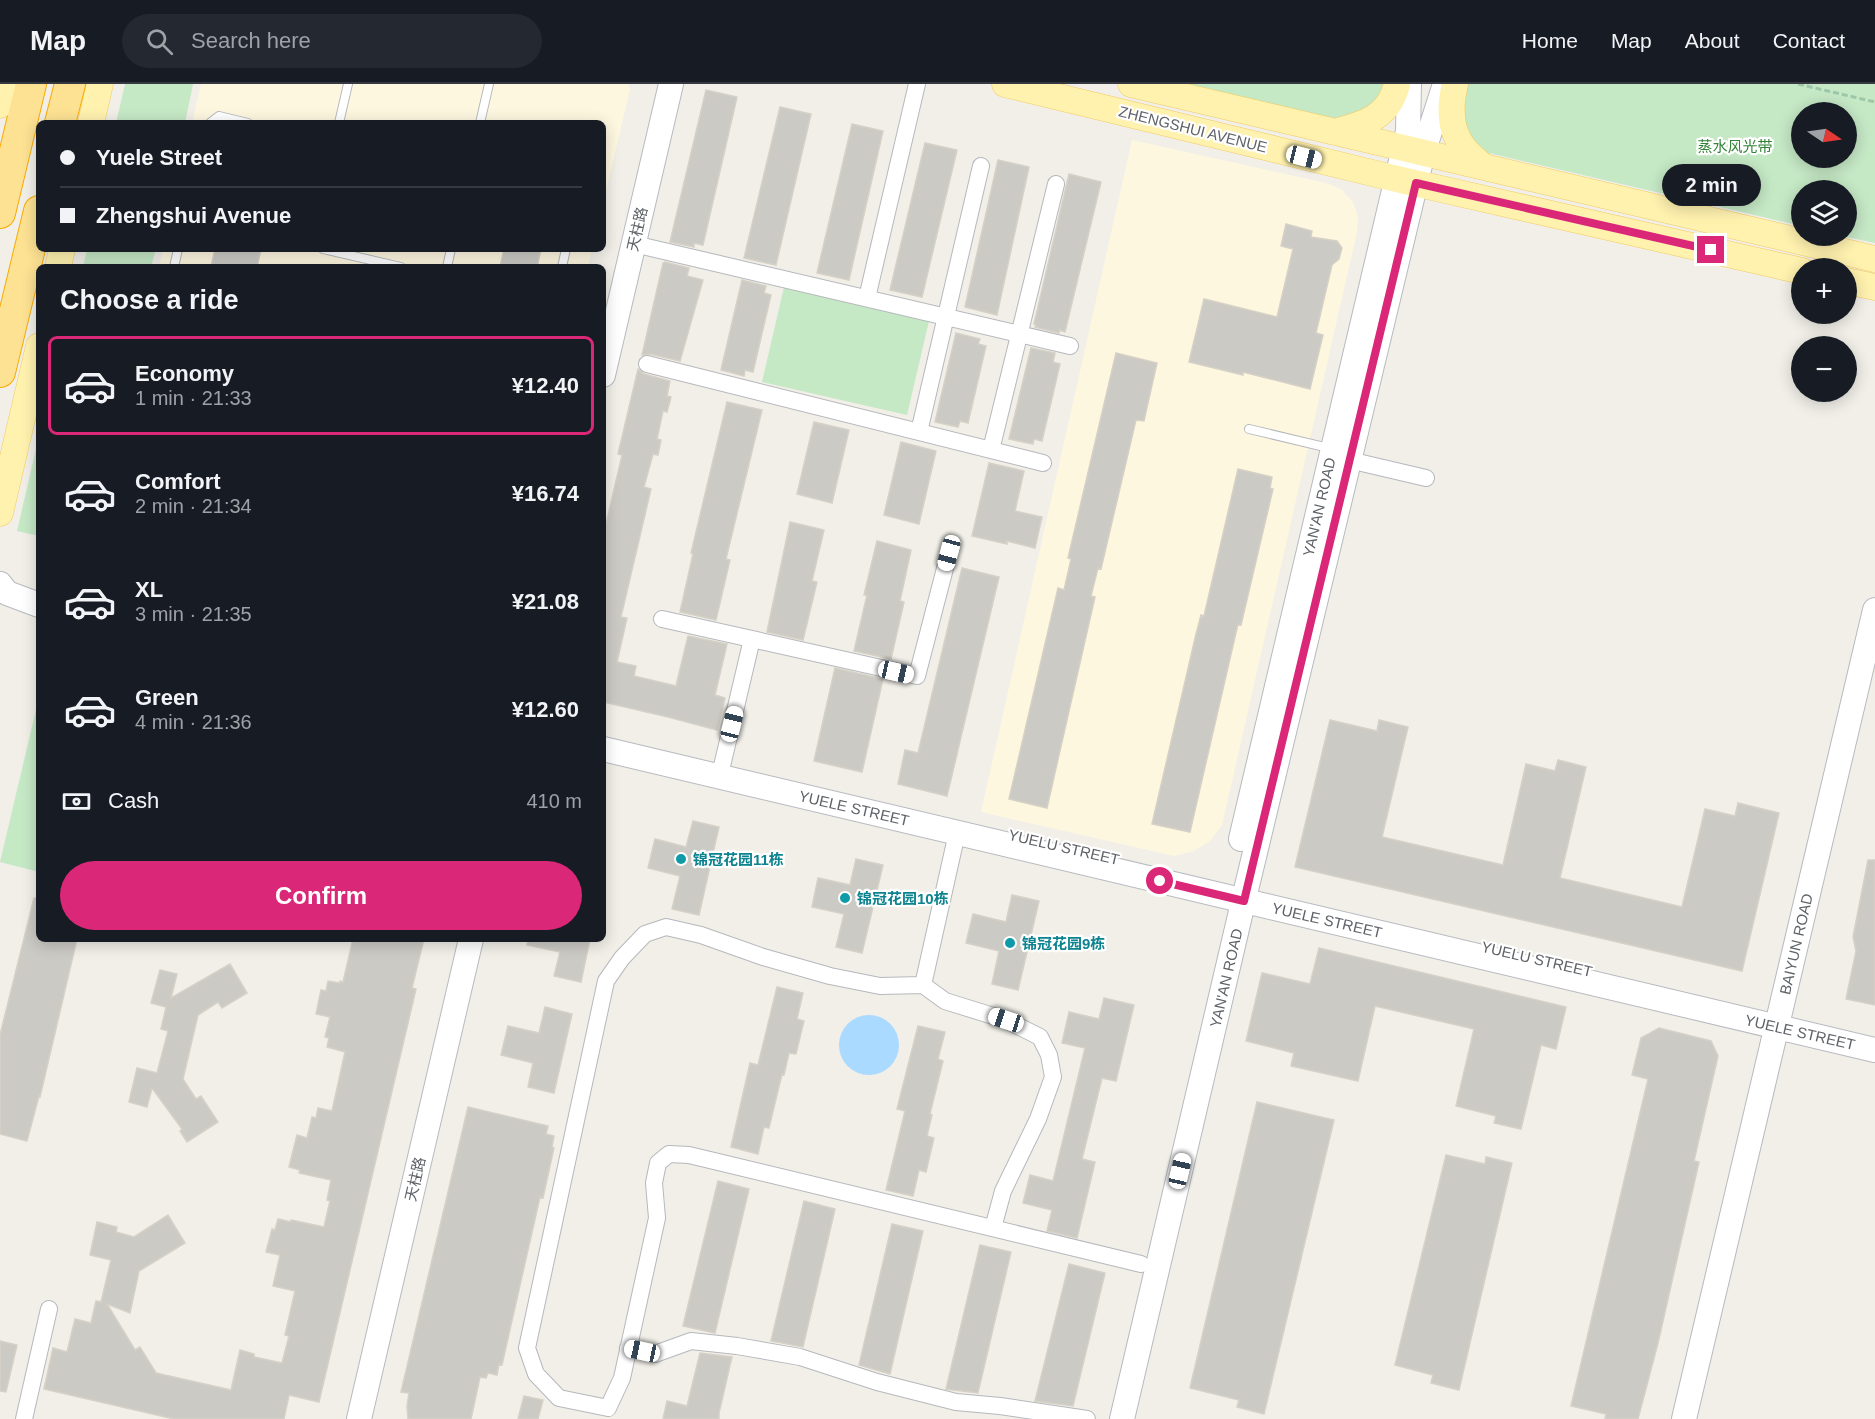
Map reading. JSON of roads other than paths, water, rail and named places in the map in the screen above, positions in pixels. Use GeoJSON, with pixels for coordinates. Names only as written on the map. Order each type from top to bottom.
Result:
{"type":"FeatureCollection","features":[{"type":"Feature","properties":{"kind":"highway"},"geometry":{"type":"LineString","coordinates":[[0,213],[31,84]]}},
{"type":"Feature","properties":{"kind":"highway"},"geometry":{"type":"LineString","coordinates":[[61,120],[70,84]]}},
{"type":"Feature","properties":{"kind":"highway"},"geometry":{"type":"LineString","coordinates":[[0,372],[36,223]]}},
{"type":"Feature","properties":{"kind":"main road"},"geometry":{"type":"LineString","coordinates":[[0,105],[5,84]]}},
{"type":"Feature","properties":{"kind":"main road"},"geometry":{"type":"LineString","coordinates":[[92,120],[100,84]]}},
{"type":"Feature","properties":{"kind":"main road","name":"ZHENGSHUI AVENUE"},"geometry":{"type":"LineString","coordinates":[[1005,84],[1406,181],[1791,268]]}},
{"type":"Feature","properties":{"kind":"main road","name":"ZHENGSHUI AVENUE"},"geometry":{"type":"LineString","coordinates":[[1131,84],[1875,259]]}},
{"type":"Feature","properties":{"kind":"main road"},"geometry":{"type":"LineString","coordinates":[[1334,132],[1378,117],[1389,104],[1397,84]]}},
{"type":"Feature","properties":{"kind":"main road"},"geometry":{"type":"LineString","coordinates":[[1455,84],[1451,114],[1454,130],[1463,147],[1484,167]]}},
{"type":"Feature","properties":{"kind":"main road"},"geometry":{"type":"LineString","coordinates":[[1857,283],[1875,287]]}},
{"type":"Feature","properties":{"kind":"main road"},"geometry":{"type":"LineString","coordinates":[[0,513],[36,359]]}},
{"type":"Feature","properties":{"kind":"street","name":"天柱路"},"geometry":{"type":"LineString","coordinates":[[606,362],[671,84]]}},
{"type":"Feature","properties":{"kind":"street"},"geometry":{"type":"LineString","coordinates":[[867,298],[917,84]]}},
{"type":"Feature","properties":{"kind":"street","name":"YAN'AN ROAD"},"geometry":{"type":"LineString","coordinates":[[1409,84],[1408,131],[1413,151]]}},
{"type":"Feature","properties":{"kind":"street","name":"YAN'AN ROAD"},"geometry":{"type":"LineString","coordinates":[[1122,1419],[1237,894],[1413,151],[1445,84]]}},
{"type":"Feature","properties":{"kind":"street"},"geometry":{"type":"LineString","coordinates":[[919,432],[981,166]]}},
{"type":"Feature","properties":{"kind":"street"},"geometry":{"type":"LineString","coordinates":[[991,450],[1056,184]]}},
{"type":"Feature","properties":{"kind":"street"},"geometry":{"type":"LineString","coordinates":[[634,244],[1070,346]]}},
{"type":"Feature","properties":{"kind":"street"},"geometry":{"type":"LineString","coordinates":[[647,364],[1043,463]]}},
{"type":"Feature","properties":{"kind":"street"},"geometry":{"type":"LineString","coordinates":[[1341,455],[1426,478]]}},
{"type":"Feature","properties":{"kind":"street"},"geometry":{"type":"LineString","coordinates":[[662,619],[917,676],[949,553]]}},
{"type":"Feature","properties":{"kind":"street"},"geometry":{"type":"LineString","coordinates":[[0,584],[7,593],[36,604]]}},
{"type":"Feature","properties":{"kind":"street"},"geometry":{"type":"LineString","coordinates":[[0,607],[36,614]]}},
{"type":"Feature","properties":{"kind":"street","name":"BAIYUN ROAD"},"geometry":{"type":"LineString","coordinates":[[1690,1419],[1875,610]]}},
{"type":"Feature","properties":{"kind":"street"},"geometry":{"type":"LineString","coordinates":[[722,766],[753,639]]}},
{"type":"Feature","properties":{"kind":"street","name":"BAIYUN ROAD"},"geometry":{"type":"LineString","coordinates":[[1684,1419],[1875,647]]}},
{"type":"Feature","properties":{"kind":"street","name":"YUELU STREET"},"geometry":{"type":"LineString","coordinates":[[606,739],[1237,894],[1781,1022],[1875,1039]]}},
{"type":"Feature","properties":{"kind":"street","name":"YUELE STREET"},"geometry":{"type":"LineString","coordinates":[[606,750],[957,833],[1237,894]]}},
{"type":"Feature","properties":{"kind":"street"},"geometry":{"type":"LineString","coordinates":[[923,985],[957,833]]}},
{"type":"Feature","properties":{"kind":"street","name":"YAN'AN ROAD"},"geometry":{"type":"LineString","coordinates":[[1105,1419],[1141,1264],[1237,894]]}},
{"type":"Feature","properties":{"kind":"street"},"geometry":{"type":"LineString","coordinates":[[993,1228],[1003,1191],[1038,1119],[1053,1077],[1049,1055],[1040,1037],[1006,1020],[945,1001],[923,985],[880,986],[830,976],[763,957],[701,935],[666,927],[645,934],[622,958],[606,981],[527,1348],[536,1374],[559,1398],[607,1413],[622,1378],[657,1218],[654,1183],[658,1163],[669,1154],[689,1155],[1141,1264]]}},
{"type":"Feature","properties":{"kind":"street","name":"天柱路"},"geometry":{"type":"LineString","coordinates":[[359,1419],[470,942]]}},
{"type":"Feature","properties":{"kind":"street","name":"YUELE STREET"},"geometry":{"type":"LineString","coordinates":[[1781,1022],[1875,1050]]}},
{"type":"Feature","properties":{"kind":"street"},"geometry":{"type":"LineString","coordinates":[[24,1419],[49,1309]]}},
{"type":"Feature","properties":{"kind":"street"},"geometry":{"type":"LineString","coordinates":[[628,1348],[655,1354],[691,1341],[737,1346],[800,1357],[878,1382],[956,1402],[1087,1419]]}},
{"type":"Feature","properties":{"kind":"lane"},"geometry":{"type":"LineString","coordinates":[[340,120],[348,84]]}},
{"type":"Feature","properties":{"kind":"lane"},"geometry":{"type":"LineString","coordinates":[[481,120],[489,84]]}},
{"type":"Feature","properties":{"kind":"lane"},"geometry":{"type":"LineString","coordinates":[[214,120],[219,116],[236,120]]}},
{"type":"Feature","properties":{"kind":"lane"},"geometry":{"type":"LineString","coordinates":[[336,252],[388,264]]}},
{"type":"Feature","properties":{"kind":"lane"},"geometry":{"type":"LineString","coordinates":[[1249,429],[1341,455]]}},
{"type":"Feature","properties":{"kind":"water"},"geometry":{"type":"Polygon","coordinates":[[[869,1015],[890,1024],[899,1045],[890,1066],[869,1075],[848,1066],[839,1045],[848,1024],[869,1015]]]}},
{"type":"Feature","properties":{"kind":"place","name":"锦冠花园11栋"},"geometry":{"type":"Point","coordinates":[681,859]}},
{"type":"Feature","properties":{"kind":"place","name":"锦冠花园10栋"},"geometry":{"type":"Point","coordinates":[845,898]}},
{"type":"Feature","properties":{"kind":"place","name":"锦冠花园9栋"},"geometry":{"type":"Point","coordinates":[1010,943]}},
{"type":"Feature","properties":{"kind":"park label","name":"蒸水风光带"},"geometry":{"type":"Point","coordinates":[1735,146]}}]}
